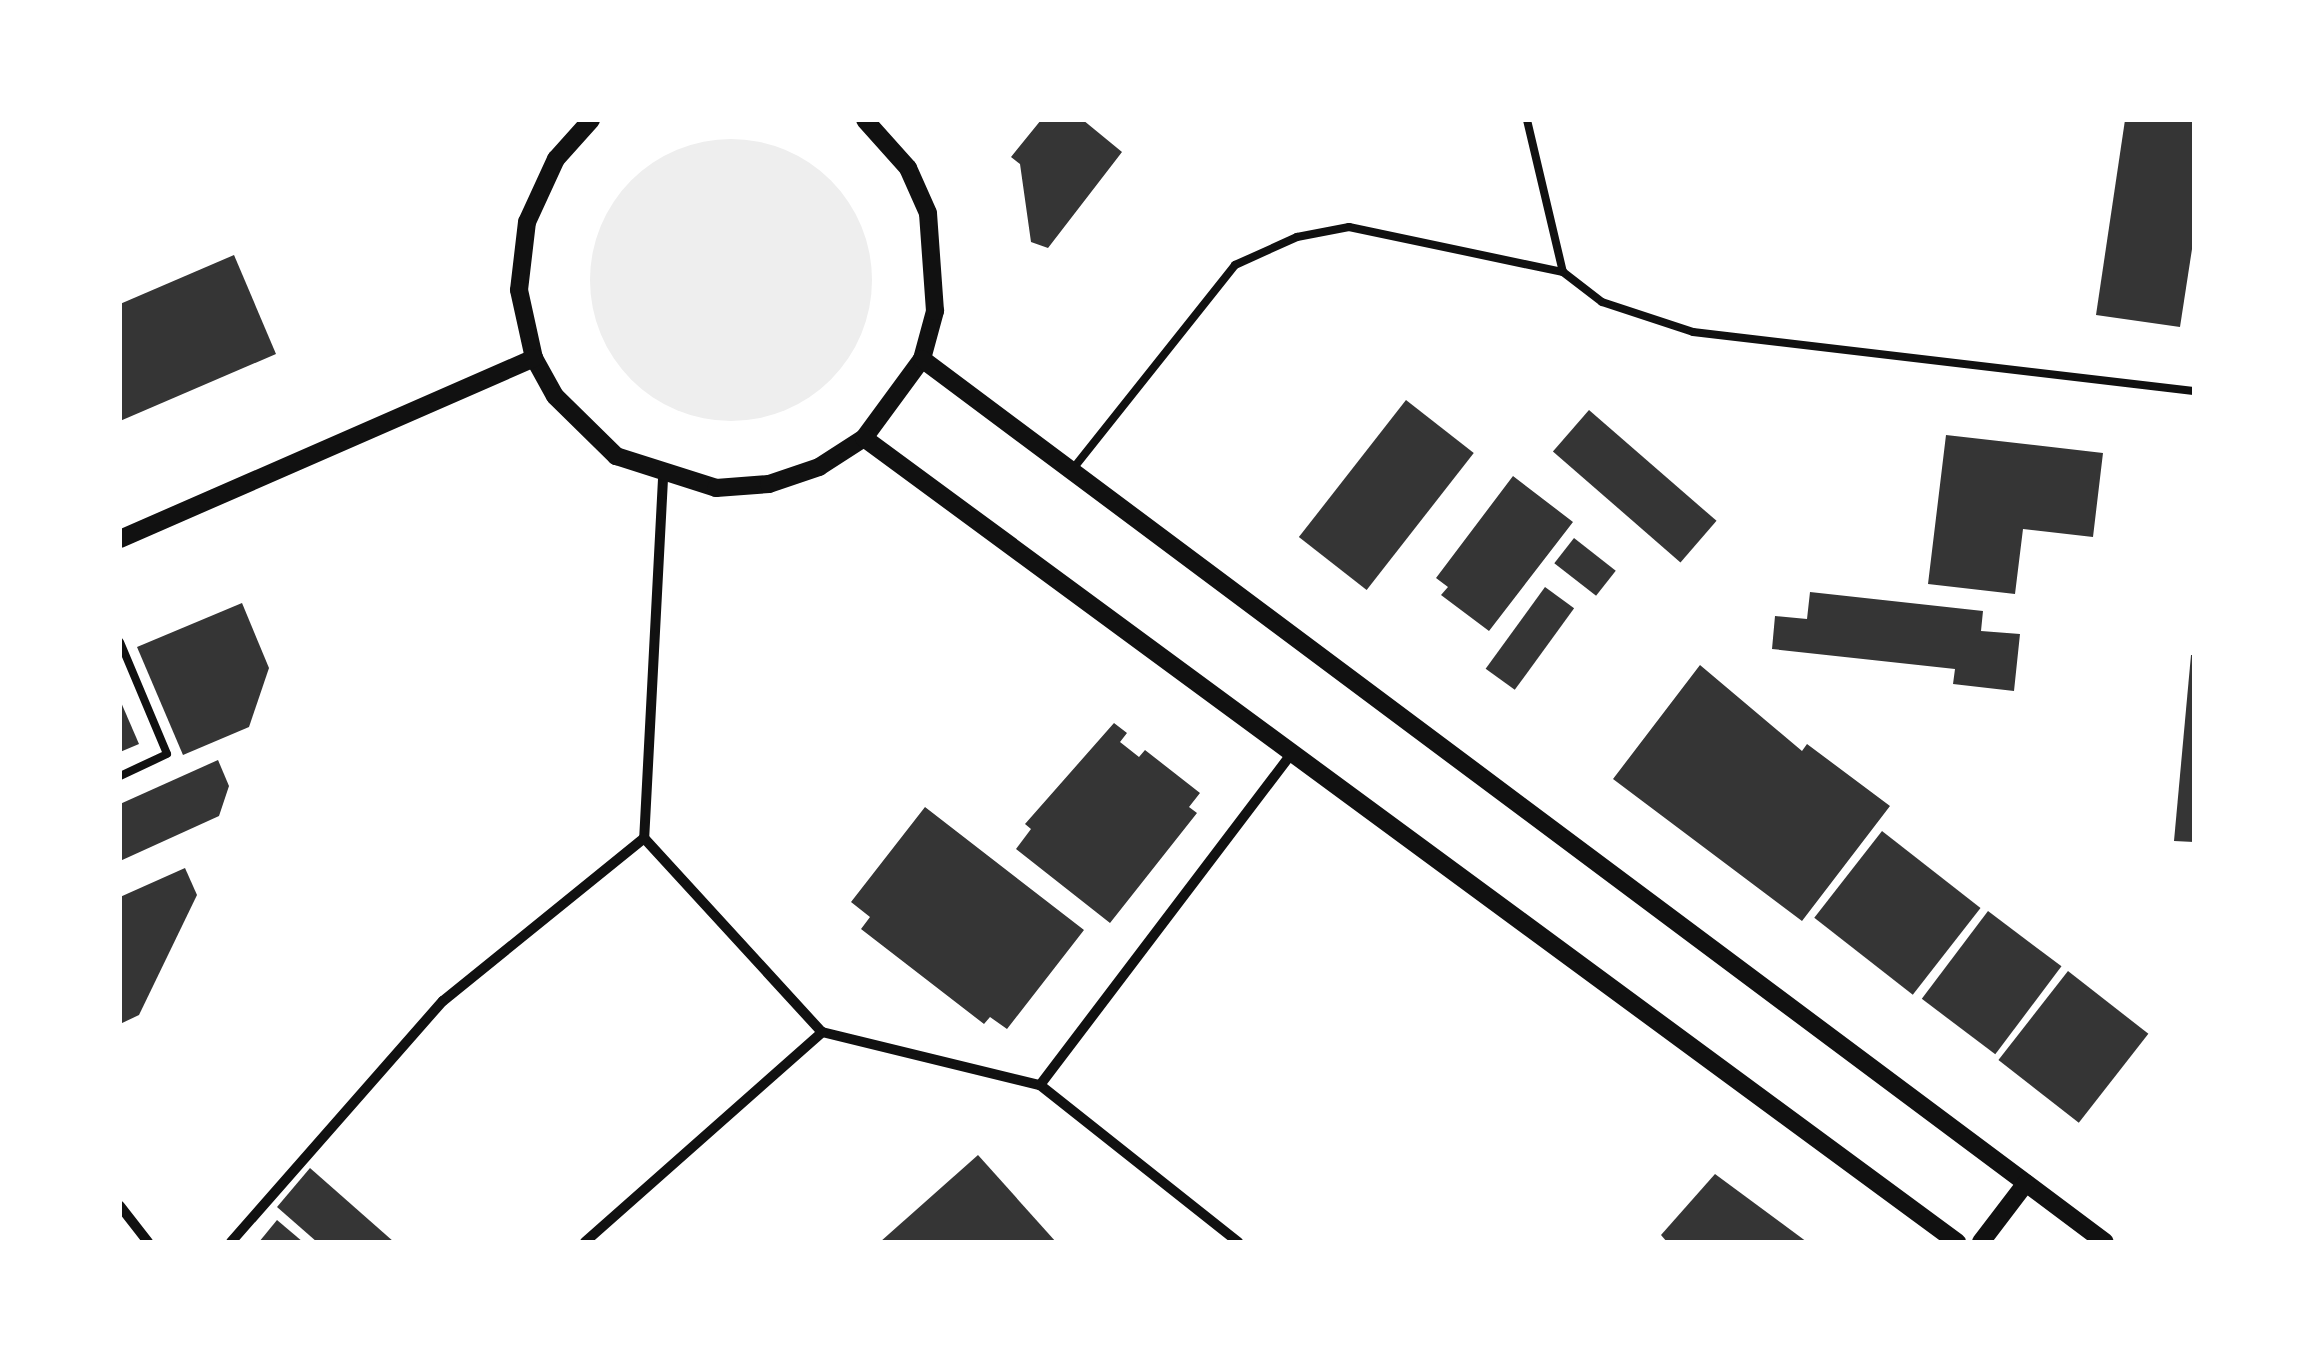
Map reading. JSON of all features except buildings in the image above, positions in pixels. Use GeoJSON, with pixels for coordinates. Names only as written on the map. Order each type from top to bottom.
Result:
{"type":"FeatureCollection","features":[{"type":"Feature","properties":{"kind":"street"},"geometry":{"type":"LineString","coordinates":[[592,120],[556,158],[527,222],[519,290],[534,358],[582,430],[663,478],[769,484],[864,438],[922,358],[936,311],[928,212],[908,168],[865,120]]}},
{"type":"Feature","properties":{"kind":"street"},"geometry":{"type":"LineString","coordinates":[[120,539],[534,358]]}},
{"type":"Feature","properties":{"kind":"street"},"geometry":{"type":"LineString","coordinates":[[922,358],[2104,1242]]}},
{"type":"Feature","properties":{"kind":"street"},"geometry":{"type":"LineString","coordinates":[[864,438],[1957,1242]]}},
{"type":"Feature","properties":{"kind":"street"},"geometry":{"type":"LineString","coordinates":[[663,478],[644,838],[822,1032],[1040,1084],[1238,1242]]}},
{"type":"Feature","properties":{"kind":"street"},"geometry":{"type":"LineString","coordinates":[[1040,1084],[1292,753]]}},
{"type":"Feature","properties":{"kind":"street"},"geometry":{"type":"LineString","coordinates":[[230,1242],[443,1000],[644,838]]}},
{"type":"Feature","properties":{"kind":"street"},"geometry":{"type":"LineString","coordinates":[[585,1242],[822,1032]]}},
{"type":"Feature","properties":{"kind":"street"},"geometry":{"type":"LineString","coordinates":[[1981,1242],[2026,1183]]}},
{"type":"Feature","properties":{"kind":"street"},"geometry":{"type":"LineString","coordinates":[[120,1206],[148,1242]]}},
{"type":"Feature","properties":{"kind":"lane"},"geometry":{"type":"LineString","coordinates":[[1528,120],[1564,272]]}},
{"type":"Feature","properties":{"kind":"lane"},"geometry":{"type":"LineString","coordinates":[[1072,470],[1202,298],[1275,244],[1349,227],[1564,272],[1602,302],[1693,332],[2194,391]]}},
{"type":"Feature","properties":{"kind":"lane"},"geometry":{"type":"LineString","coordinates":[[120,642],[167,754],[120,776]]}},
{"type":"Feature","properties":{"kind":"shaded area"},"geometry":{"type":"Polygon","coordinates":[[[731,139],[785,150],[831,180],[861,226],[872,280],[861,334],[831,380],[785,410],[731,421],[677,410],[631,380],[601,334],[590,280],[601,226],[631,180],[677,150],[731,139]]]}}]}
